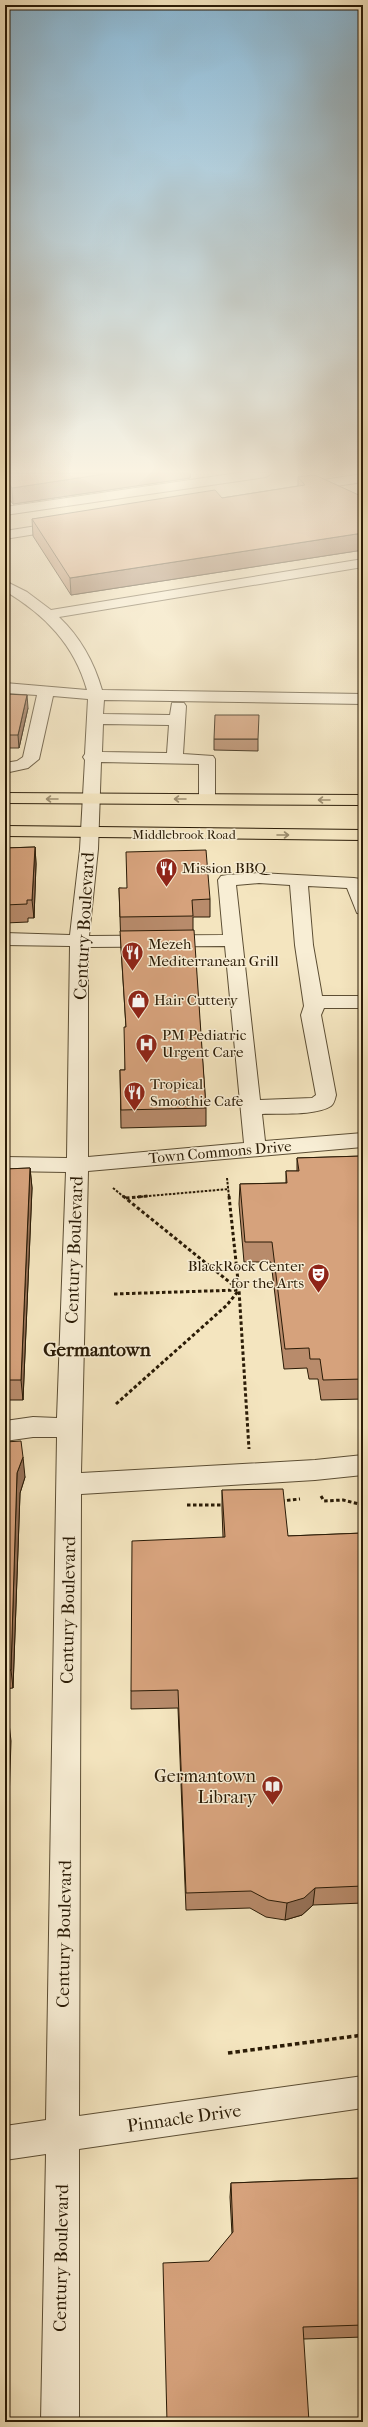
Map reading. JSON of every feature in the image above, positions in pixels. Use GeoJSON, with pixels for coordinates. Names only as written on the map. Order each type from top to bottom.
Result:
{"type":"FeatureCollection","features":[{"type":"Feature","properties":{"kind":"main road"},"geometry":{"type":"LineString","coordinates":[[5,798],[363,800]]}},
{"type":"Feature","properties":{"kind":"main road","name":"Middlebrook Road"},"geometry":{"type":"LineString","coordinates":[[5,831],[363,835]]}},
{"type":"Feature","properties":{"kind":"street"},"geometry":{"type":"LineString","coordinates":[[5,586],[50,614],[67,632],[78,651],[93,684],[96,695]]}},
{"type":"Feature","properties":{"kind":"street"},"geometry":{"type":"LineString","coordinates":[[50,614],[220,586]]}},
{"type":"Feature","properties":{"kind":"street"},"geometry":{"type":"LineString","coordinates":[[5,688],[96,695],[363,700]]}},
{"type":"Feature","properties":{"kind":"street"},"geometry":{"type":"LineString","coordinates":[[5,768],[22,765],[31,759],[46,691]]}},
{"type":"Feature","properties":{"kind":"street","name":"Century Boulevard"},"geometry":{"type":"LineString","coordinates":[[60,2422],[70,1484],[69,1428],[77,1165],[79,940],[91,799],[91,758],[96,695]]}},
{"type":"Feature","properties":{"kind":"street"},"geometry":{"type":"LineString","coordinates":[[175,758],[178,696]]}},
{"type":"Feature","properties":{"kind":"street"},"geometry":{"type":"LineString","coordinates":[[94,719],[177,720]]}},
{"type":"Feature","properties":{"kind":"street"},"geometry":{"type":"LineString","coordinates":[[91,758],[207,759],[207,800]]}},
{"type":"Feature","properties":{"kind":"street"},"geometry":{"type":"LineString","coordinates":[[250,1107],[314,1105],[324,1101],[326,1095],[311,1015],[314,1006],[304,945],[298,879]]}},
{"type":"Feature","properties":{"kind":"street"},"geometry":{"type":"LineString","coordinates":[[255,1149],[232,940],[227,880],[298,879],[354,883],[363,909]]}},
{"type":"Feature","properties":{"kind":"street"},"geometry":{"type":"LineString","coordinates":[[5,939],[112,942],[232,940]]}},
{"type":"Feature","properties":{"kind":"street"},"geometry":{"type":"LineString","coordinates":[[314,1006],[320,1002],[363,1002]]}},
{"type":"Feature","properties":{"kind":"street","name":"Town Commons Drive"},"geometry":{"type":"LineString","coordinates":[[5,1164],[77,1165],[363,1140]]}},
{"type":"Feature","properties":{"kind":"street"},"geometry":{"type":"LineString","coordinates":[[5,1431],[34,1427],[69,1428]]}},
{"type":"Feature","properties":{"kind":"street"},"geometry":{"type":"LineString","coordinates":[[70,1484],[315,1470],[363,1465]]}},
{"type":"Feature","properties":{"kind":"street","name":"Pinnacle Drive"},"geometry":{"type":"LineString","coordinates":[[5,2143],[63,2136],[363,2092]]}},
{"type":"Feature","properties":{"kind":"path"},"geometry":{"type":"LineString","coordinates":[[227,1178],[239,1290],[250,1454]]}},
{"type":"Feature","properties":{"kind":"path"},"geometry":{"type":"LineString","coordinates":[[113,1188],[239,1290]]}},
{"type":"Feature","properties":{"kind":"path"},"geometry":{"type":"LineString","coordinates":[[126,1198],[229,1189]]}},
{"type":"Feature","properties":{"kind":"path"},"geometry":{"type":"LineString","coordinates":[[114,1294],[239,1290]]}},
{"type":"Feature","properties":{"kind":"path"},"geometry":{"type":"LineString","coordinates":[[116,1404],[227,1305],[239,1290]]}},
{"type":"Feature","properties":{"kind":"path"},"geometry":{"type":"LineString","coordinates":[[322,1496],[324,1501],[343,1500],[363,1504]]}},
{"type":"Feature","properties":{"kind":"path"},"geometry":{"type":"LineString","coordinates":[[228,2053],[363,2035]]}},
{"type":"Feature","properties":{"kind":"building"},"geometry":{"type":"Polygon","coordinates":[[[5,694],[27,695],[18,735],[5,735],[5,694]]]}},
{"type":"Feature","properties":{"kind":"building"},"geometry":{"type":"Polygon","coordinates":[[[215,715],[259,715],[258,739],[214,739],[215,715]]]}},
{"type":"Feature","properties":{"kind":"building"},"geometry":{"type":"Polygon","coordinates":[[[35,847],[32,900],[27,900],[27,904],[5,905],[5,848],[35,847]]]}},
{"type":"Feature","properties":{"kind":"building","name":"Mission BBQ"},"geometry":{"type":"Polygon","coordinates":[[[206,850],[210,899],[192,900],[193,916],[120,917],[119,888],[127,888],[126,852],[206,850]]]}},
{"type":"Feature","properties":{"kind":"building"},"geometry":{"type":"Polygon","coordinates":[[[194,930],[206,1108],[121,1110],[120,1070],[125,1070],[124,1027],[126,1027],[120,931],[194,930]]]}},
{"type":"Feature","properties":{"kind":"building","name":"BlackRock Center for the Arts"},"geometry":{"type":"Polygon","coordinates":[[[363,1156],[363,1379],[323,1380],[320,1359],[310,1359],[309,1348],[285,1349],[272,1242],[245,1242],[240,1184],[287,1183],[286,1171],[299,1171],[297,1158],[363,1156]]]}},
{"type":"Feature","properties":{"kind":"building"},"geometry":{"type":"Polygon","coordinates":[[[30,1168],[21,1380],[5,1380],[5,1169],[30,1168]]]}},
{"type":"Feature","properties":{"kind":"building"},"geometry":{"type":"Polygon","coordinates":[[[21,1441],[23,1457],[17,1473],[11,1670],[5,1670],[5,1442],[21,1441]]]}},
{"type":"Feature","properties":{"kind":"building","name":"Germantown Library"},"geometry":{"type":"Polygon","coordinates":[[[283,1489],[288,1536],[363,1533],[363,1886],[315,1888],[304,1898],[287,1903],[268,1900],[251,1891],[186,1893],[178,1690],[131,1691],[132,1541],[225,1537],[222,1490],[283,1489]]]}},
{"type":"Feature","properties":{"kind":"building"},"geometry":{"type":"Polygon","coordinates":[[[5,1723],[9,1723],[5,1826],[5,1723]]]}},
{"type":"Feature","properties":{"kind":"building"},"geometry":{"type":"Polygon","coordinates":[[[363,2178],[363,2325],[303,2327],[309,2422],[167,2422],[163,2263],[209,2261],[233,2232],[231,2183],[363,2178]]]}},
{"type":"Feature","properties":{"kind":"place","name":"Mission BBQ"},"geometry":{"type":"Point","coordinates":[167,888]}},
{"type":"Feature","properties":{"kind":"place","name":"Mezeh Mediterranean Grill"},"geometry":{"type":"Point","coordinates":[133,972]}},
{"type":"Feature","properties":{"kind":"place","name":"Hair Cuttery"},"geometry":{"type":"Point","coordinates":[139,1020]}},
{"type":"Feature","properties":{"kind":"place","name":"PM Pediatric Urgent Care"},"geometry":{"type":"Point","coordinates":[146,1064]}},
{"type":"Feature","properties":{"kind":"place","name":"Tropical Smoothie Cafe"},"geometry":{"type":"Point","coordinates":[135,1112]}},
{"type":"Feature","properties":{"kind":"place","name":"BlackRock Center for the Arts"},"geometry":{"type":"Point","coordinates":[319,1294]}},
{"type":"Feature","properties":{"kind":"place","name":"Germantown Library"},"geometry":{"type":"Point","coordinates":[272,1806]}},
{"type":"Feature","properties":{"kind":"district","name":"Germantown"},"geometry":{"type":"Point","coordinates":[97,1349]}}]}
